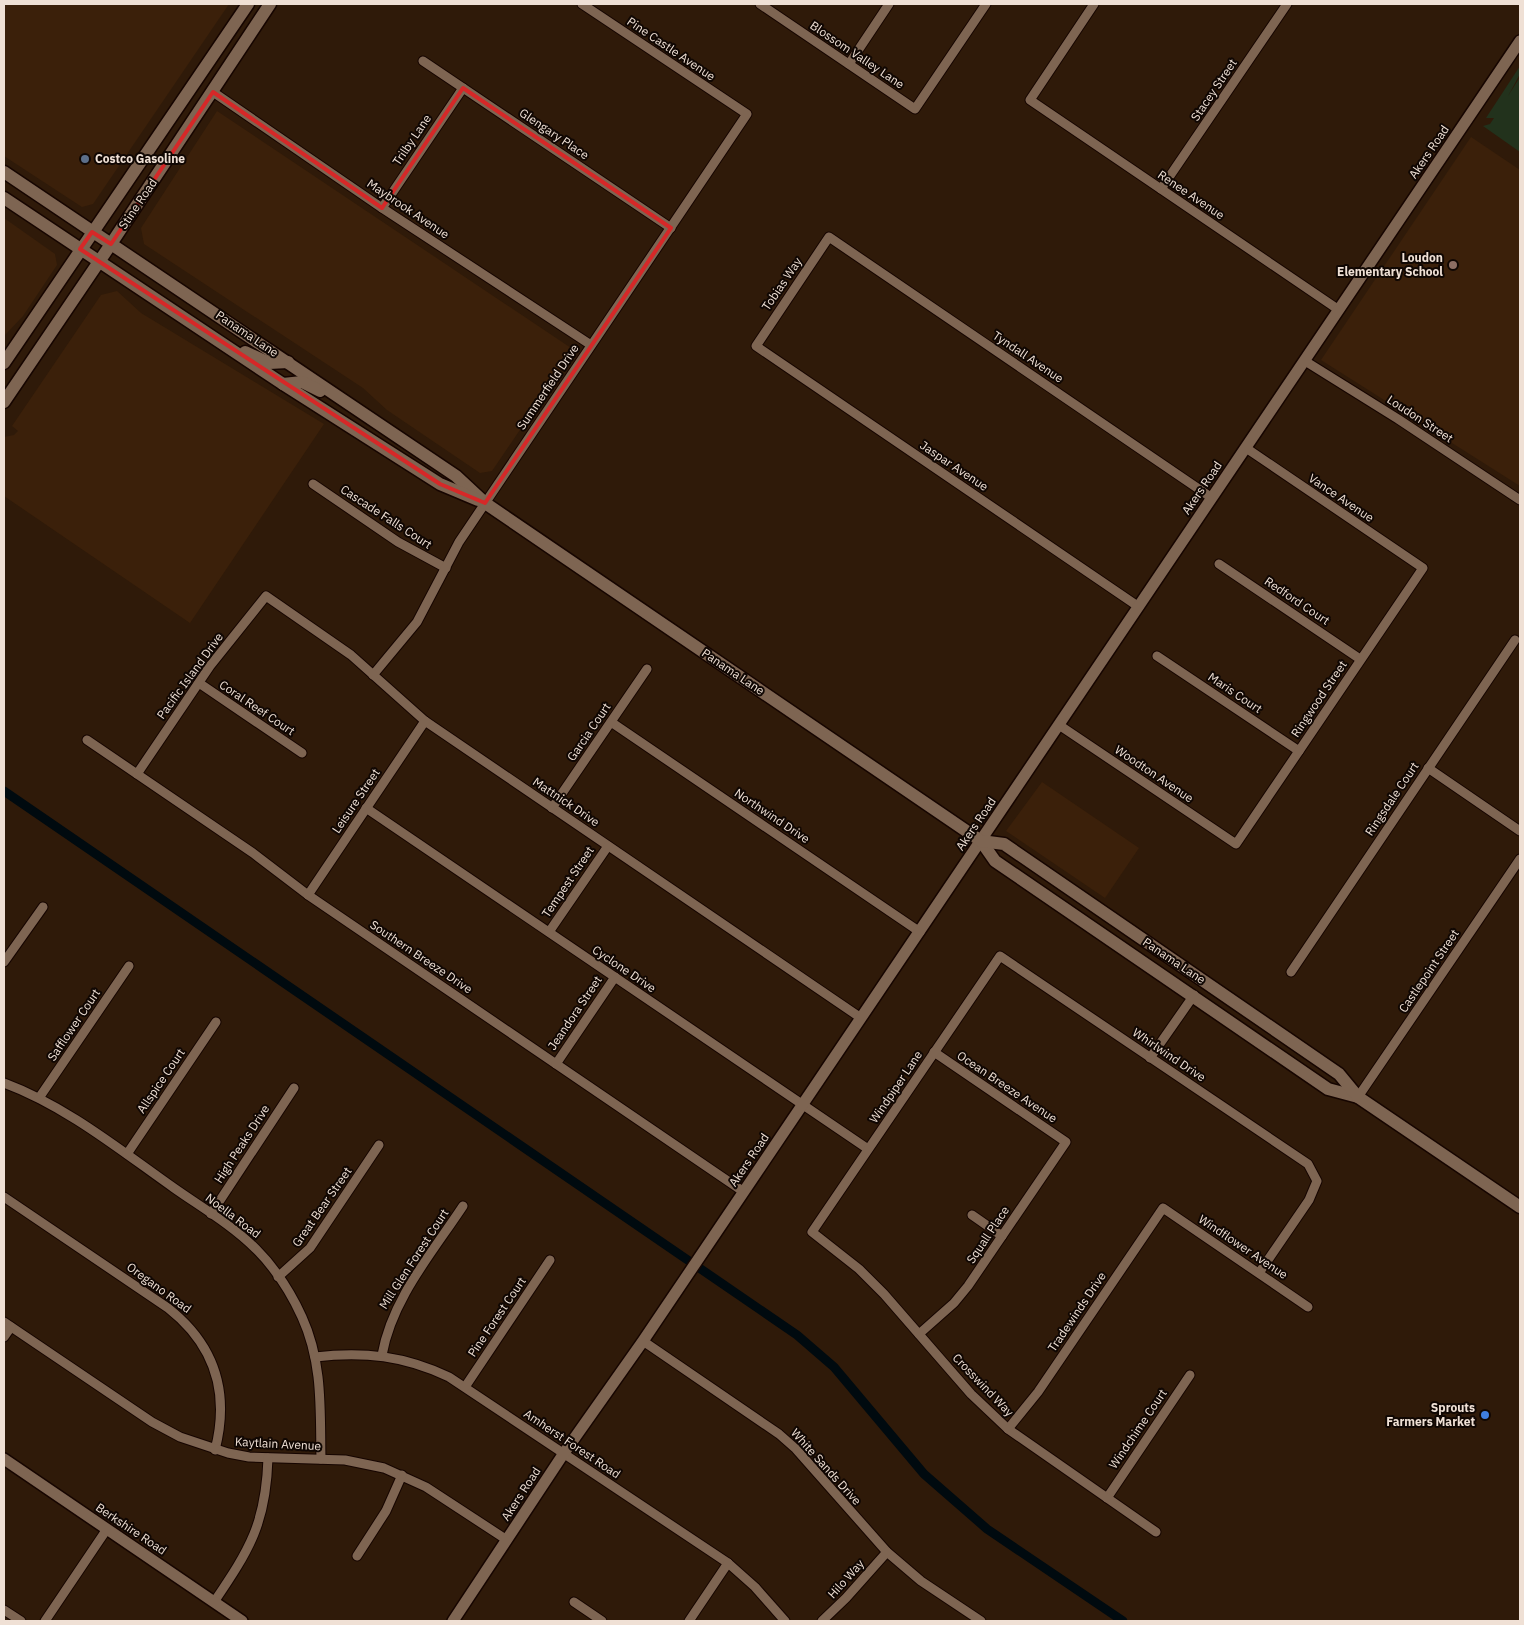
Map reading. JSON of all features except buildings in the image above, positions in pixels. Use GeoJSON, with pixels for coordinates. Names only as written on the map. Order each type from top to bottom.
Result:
{"type":"FeatureCollection","features":[{"type":"Feature","properties":{"kind":"main road","name":"Stine Road"},"geometry":{"type":"LineString","coordinates":[[4,363],[248,4]]}},
{"type":"Feature","properties":{"kind":"main road","name":"Stine Road"},"geometry":{"type":"LineString","coordinates":[[4,402],[213,92],[268,7]]}},
{"type":"Feature","properties":{"kind":"main road","name":"Panama Lane"},"geometry":{"type":"LineString","coordinates":[[4,172],[354,406],[456,476],[485,503],[981,841],[995,862],[1194,995],[1328,1088],[1358,1097]]}},
{"type":"Feature","properties":{"kind":"main road","name":"Panama Lane"},"geometry":{"type":"LineString","coordinates":[[4,198],[283,384],[440,484],[485,503]]}},
{"type":"Feature","properties":{"kind":"main road"},"geometry":{"type":"LineString","coordinates":[[213,338],[269,363],[288,362]]}},
{"type":"Feature","properties":{"kind":"main road"},"geometry":{"type":"LineString","coordinates":[[283,384],[302,382],[354,406]]}},
{"type":"Feature","properties":{"kind":"main road","name":"Panama Lane"},"geometry":{"type":"LineString","coordinates":[[981,841],[1004,844],[1339,1074],[1358,1097],[1518,1207]]}},
{"type":"Feature","properties":{"kind":"main road"},"geometry":{"type":"LineString","coordinates":[[1194,995],[1206,994],[1264,1022]]}},
{"type":"Feature","properties":{"kind":"street","name":"Pine Castle Avenue"},"geometry":{"type":"LineString","coordinates":[[582,4],[747,114]]}},
{"type":"Feature","properties":{"kind":"street","name":"Blossom Valley Lane"},"geometry":{"type":"LineString","coordinates":[[760,4],[915,109],[986,4]]}},
{"type":"Feature","properties":{"kind":"street"},"geometry":{"type":"LineString","coordinates":[[849,64],[889,4]]}},
{"type":"Feature","properties":{"kind":"street","name":"Renee Avenue"},"geometry":{"type":"LineString","coordinates":[[1094,4],[1030,100],[1339,310]]}},
{"type":"Feature","properties":{"kind":"street","name":"Stacey Street"},"geometry":{"type":"LineString","coordinates":[[1161,190],[1287,4]]}},
{"type":"Feature","properties":{"kind":"street","name":"Akers Road"},"geometry":{"type":"LineString","coordinates":[[453,1621],[564,1453],[643,1341],[803,1105],[1520,41]]}},
{"type":"Feature","properties":{"kind":"street","name":"Glengary Place"},"geometry":{"type":"LineString","coordinates":[[423,61],[670,228]]}},
{"type":"Feature","properties":{"kind":"street","name":"Trilby Lane"},"geometry":{"type":"LineString","coordinates":[[382,208],[463,88]]}},
{"type":"Feature","properties":{"kind":"street","name":"Maybrook Avenue"},"geometry":{"type":"LineString","coordinates":[[213,92],[382,208],[591,345]]}},
{"type":"Feature","properties":{"kind":"street","name":"Summerfield Drive"},"geometry":{"type":"LineString","coordinates":[[373,675],[417,622],[459,542],[747,114]]}},
{"type":"Feature","properties":{"kind":"street","name":"Tobias Way"},"geometry":{"type":"LineString","coordinates":[[756,346],[829,237]]}},
{"type":"Feature","properties":{"kind":"street","name":"Tyndall Avenue"},"geometry":{"type":"LineString","coordinates":[[829,237],[1212,498]]}},
{"type":"Feature","properties":{"kind":"street","name":"Jaspar Avenue"},"geometry":{"type":"LineString","coordinates":[[756,346],[1139,607]]}},
{"type":"Feature","properties":{"kind":"street","name":"Loudon Street"},"geometry":{"type":"LineString","coordinates":[[1305,361],[1398,419],[1520,500]]}},
{"type":"Feature","properties":{"kind":"street","name":"Vance Avenue"},"geometry":{"type":"LineString","coordinates":[[1246,448],[1422,568]]}},
{"type":"Feature","properties":{"kind":"street","name":"Cascade Falls Court"},"geometry":{"type":"LineString","coordinates":[[313,484],[398,542],[446,568]]}},
{"type":"Feature","properties":{"kind":"street","name":"Redford Court"},"geometry":{"type":"LineString","coordinates":[[1219,564],[1360,659]]}},
{"type":"Feature","properties":{"kind":"street","name":"Ringwood Street"},"geometry":{"type":"LineString","coordinates":[[1236,844],[1422,568]]}},
{"type":"Feature","properties":{"kind":"street","name":"Mattnick Drive"},"geometry":{"type":"LineString","coordinates":[[266,596],[342,648],[425,721],[861,1018]]}},
{"type":"Feature","properties":{"kind":"street","name":"Pacific Island Drive"},"geometry":{"type":"LineString","coordinates":[[137,774],[198,683],[266,596]]}},
{"type":"Feature","properties":{"kind":"street","name":"Ringsdale Court"},"geometry":{"type":"LineString","coordinates":[[1291,972],[1515,640]]}},
{"type":"Feature","properties":{"kind":"street","name":"Maris Court"},"geometry":{"type":"LineString","coordinates":[[1157,656],[1298,751]]}},
{"type":"Feature","properties":{"kind":"street","name":"Garcia Court"},"geometry":{"type":"LineString","coordinates":[[552,808],[647,669]]}},
{"type":"Feature","properties":{"kind":"street","name":"Coral Reef Court"},"geometry":{"type":"LineString","coordinates":[[198,683],[302,753]]}},
{"type":"Feature","properties":{"kind":"street","name":"Leisure Street"},"geometry":{"type":"LineString","coordinates":[[308,895],[425,721]]}},
{"type":"Feature","properties":{"kind":"street","name":"Northwind Drive"},"geometry":{"type":"LineString","coordinates":[[611,722],[920,932]]}},
{"type":"Feature","properties":{"kind":"street","name":"Woodton Avenue"},"geometry":{"type":"LineString","coordinates":[[1059,725],[1236,844]]}},
{"type":"Feature","properties":{"kind":"street","name":"Southern Breeze Drive"},"geometry":{"type":"LineString","coordinates":[[87,740],[253,853],[308,895],[744,1192]]}},
{"type":"Feature","properties":{"kind":"street"},"geometry":{"type":"LineString","coordinates":[[1428,768],[1520,831]]}},
{"type":"Feature","properties":{"kind":"street","name":"Cyclone Drive"},"geometry":{"type":"LineString","coordinates":[[366,808],[868,1149]]}},
{"type":"Feature","properties":{"kind":"street","name":"Tempest Street"},"geometry":{"type":"LineString","coordinates":[[549,932],[608,846]]}},
{"type":"Feature","properties":{"kind":"street","name":"Castlepoint Street"},"geometry":{"type":"LineString","coordinates":[[1358,1097],[1520,859]]}},
{"type":"Feature","properties":{"kind":"street"},"geometry":{"type":"LineString","coordinates":[[4,962],[43,907]]}},
{"type":"Feature","properties":{"kind":"street","name":"Windpiper Lane"},"geometry":{"type":"LineString","coordinates":[[812,1232],[1000,956]]}},
{"type":"Feature","properties":{"kind":"street","name":"Whirlwind Drive"},"geometry":{"type":"LineString","coordinates":[[1000,956],[1308,1164],[1318,1180],[1309,1200],[1259,1274]]}},
{"type":"Feature","properties":{"kind":"street","name":"Safflower Court"},"geometry":{"type":"LineString","coordinates":[[39,1098],[129,966]]}},
{"type":"Feature","properties":{"kind":"street","name":"Jeandora Street"},"geometry":{"type":"LineString","coordinates":[[556,1064],[615,977]]}},
{"type":"Feature","properties":{"kind":"street"},"geometry":{"type":"LineString","coordinates":[[1150,1058],[1194,995]]}},
{"type":"Feature","properties":{"kind":"street","name":"Allspice Court"},"geometry":{"type":"LineString","coordinates":[[127,1154],[216,1022]]}},
{"type":"Feature","properties":{"kind":"street","name":"Ocean Breeze Avenue"},"geometry":{"type":"LineString","coordinates":[[934,1052],[1066,1142]]}},
{"type":"Feature","properties":{"kind":"street","name":"Noella Road"},"geometry":{"type":"LineString","coordinates":[[4,1083],[56,1107],[127,1154],[255,1248],[278,1277],[302,1318],[316,1357],[320,1388],[321,1459]]}},
{"type":"Feature","properties":{"kind":"street","name":"High Peaks Drive"},"geometry":{"type":"LineString","coordinates":[[210,1214],[294,1088]]}},
{"type":"Feature","properties":{"kind":"street","name":"Squall Place"},"geometry":{"type":"LineString","coordinates":[[919,1334],[954,1303],[1066,1142]]}},
{"type":"Feature","properties":{"kind":"street","name":"Great Bear Street"},"geometry":{"type":"LineString","coordinates":[[278,1277],[310,1248],[379,1145]]}},
{"type":"Feature","properties":{"kind":"street","name":"Oregano Road"},"geometry":{"type":"LineString","coordinates":[[4,1197],[168,1308],[192,1330],[210,1357],[220,1390],[221,1423],[215,1450]]}},
{"type":"Feature","properties":{"kind":"street","name":"Mill Glen Forest Court"},"geometry":{"type":"LineString","coordinates":[[382,1355],[385,1335],[396,1306],[463,1206]]}},
{"type":"Feature","properties":{"kind":"street","name":"Windflower Avenue"},"geometry":{"type":"LineString","coordinates":[[1163,1208],[1308,1307]]}},
{"type":"Feature","properties":{"kind":"street","name":"Tradewinds Drive"},"geometry":{"type":"LineString","coordinates":[[1008,1429],[1038,1392],[1163,1208]]}},
{"type":"Feature","properties":{"kind":"street"},"geometry":{"type":"LineString","coordinates":[[972,1215],[1002,1236]]}},
{"type":"Feature","properties":{"kind":"street","name":"Crosswind Way"},"geometry":{"type":"LineString","coordinates":[[812,1232],[859,1270],[919,1334],[971,1394],[1008,1429],[1156,1532]]}},
{"type":"Feature","properties":{"kind":"street","name":"Pine Forest Court"},"geometry":{"type":"LineString","coordinates":[[465,1387],[550,1260]]}},
{"type":"Feature","properties":{"kind":"street"},"geometry":{"type":"LineString","coordinates":[[4,1337],[7,1325]]}},
{"type":"Feature","properties":{"kind":"street","name":"Kaytlain Avenue"},"geometry":{"type":"LineString","coordinates":[[7,1325],[163,1428],[180,1437],[215,1450],[249,1457],[321,1459],[365,1463],[402,1475],[426,1487],[507,1540]]}},
{"type":"Feature","properties":{"kind":"street","name":"White Sands Drive"},"geometry":{"type":"LineString","coordinates":[[643,1341],[779,1434],[796,1449],[887,1552],[921,1581],[981,1621]]}},
{"type":"Feature","properties":{"kind":"street","name":"Amherst Forest Road"},"geometry":{"type":"LineString","coordinates":[[316,1357],[342,1353],[382,1355],[430,1368],[465,1387],[728,1563],[755,1587],[785,1621]]}},
{"type":"Feature","properties":{"kind":"street","name":"Windchime Court"},"geometry":{"type":"LineString","coordinates":[[1107,1498],[1190,1375]]}},
{"type":"Feature","properties":{"kind":"street"},"geometry":{"type":"LineString","coordinates":[[214,1602],[248,1550],[256,1534],[266,1499],[268,1458]]}},
{"type":"Feature","properties":{"kind":"street","name":"Berkshire Road"},"geometry":{"type":"LineString","coordinates":[[4,1459],[242,1621]]}},
{"type":"Feature","properties":{"kind":"street"},"geometry":{"type":"LineString","coordinates":[[357,1556],[386,1511],[402,1475]]}},
{"type":"Feature","properties":{"kind":"street"},"geometry":{"type":"LineString","coordinates":[[45,1621],[108,1529]]}},
{"type":"Feature","properties":{"kind":"street","name":"Hilo Way"},"geometry":{"type":"LineString","coordinates":[[822,1621],[846,1598],[887,1552]]}},
{"type":"Feature","properties":{"kind":"street"},"geometry":{"type":"LineString","coordinates":[[689,1621],[728,1563]]}},
{"type":"Feature","properties":{"kind":"street"},"geometry":{"type":"LineString","coordinates":[[574,1602],[602,1621]]}},
{"type":"Feature","properties":{"kind":"street"},"geometry":{"type":"LineString","coordinates":[[4,1610],[21,1621]]}},
{"type":"Feature","properties":{"kind":"highlighted area"},"geometry":{"type":"Polygon","coordinates":[[[463,88],[671,228],[485,503],[440,484],[80,249],[92,232],[111,244],[213,92],[382,208],[463,88]]]}},
{"type":"Feature","properties":{"kind":"shaded area"},"geometry":{"type":"Polygon","coordinates":[[[4,4],[229,4],[93,204],[82,207],[4,156],[4,4]]]}},
{"type":"Feature","properties":{"kind":"shaded area"},"geometry":{"type":"Polygon","coordinates":[[[217,111],[574,350],[492,471],[480,473],[387,410],[363,388],[144,244],[141,228],[217,111]]]}},
{"type":"Feature","properties":{"kind":"shaded area","name":"Loudon Elementary School"},"geometry":{"type":"Polygon","coordinates":[[[1471,137],[1520,170],[1520,486],[1321,360],[1471,137]]]}},
{"type":"Feature","properties":{"kind":"shaded area"},"geometry":{"type":"Polygon","coordinates":[[[4,218],[55,254],[57,265],[23,316],[4,336],[4,218]]]}},
{"type":"Feature","properties":{"kind":"shaded area"},"geometry":{"type":"Polygon","coordinates":[[[117,291],[141,313],[324,424],[190,623],[4,496],[4,437],[14,435],[18,431],[12,426],[101,295],[117,291]]]}},
{"type":"Feature","properties":{"kind":"shaded area"},"geometry":{"type":"Polygon","coordinates":[[[1042,782],[1139,848],[1105,898],[1006,831],[1042,782]]]}},
{"type":"Feature","properties":{"kind":"green space"},"geometry":{"type":"Polygon","coordinates":[[[1520,66],[1520,74],[1508,96],[1520,77],[1520,152],[1483,126],[1490,124],[1494,118],[1486,118],[1520,66]]]}},
{"type":"Feature","properties":{"kind":"waterway"},"geometry":{"type":"LineString","coordinates":[[4,791],[797,1335],[834,1367],[924,1474],[987,1529],[1123,1621]]}},
{"type":"Feature","properties":{"kind":"place","name":"Costco Gasoline"},"geometry":{"type":"Point","coordinates":[85,159]}},
{"type":"Feature","properties":{"kind":"place","name":"Loudon Elementary School"},"geometry":{"type":"Point","coordinates":[1453,265]}},
{"type":"Feature","properties":{"kind":"place","name":"Sprouts Farmers Market"},"geometry":{"type":"Point","coordinates":[1485,1415]}}]}
